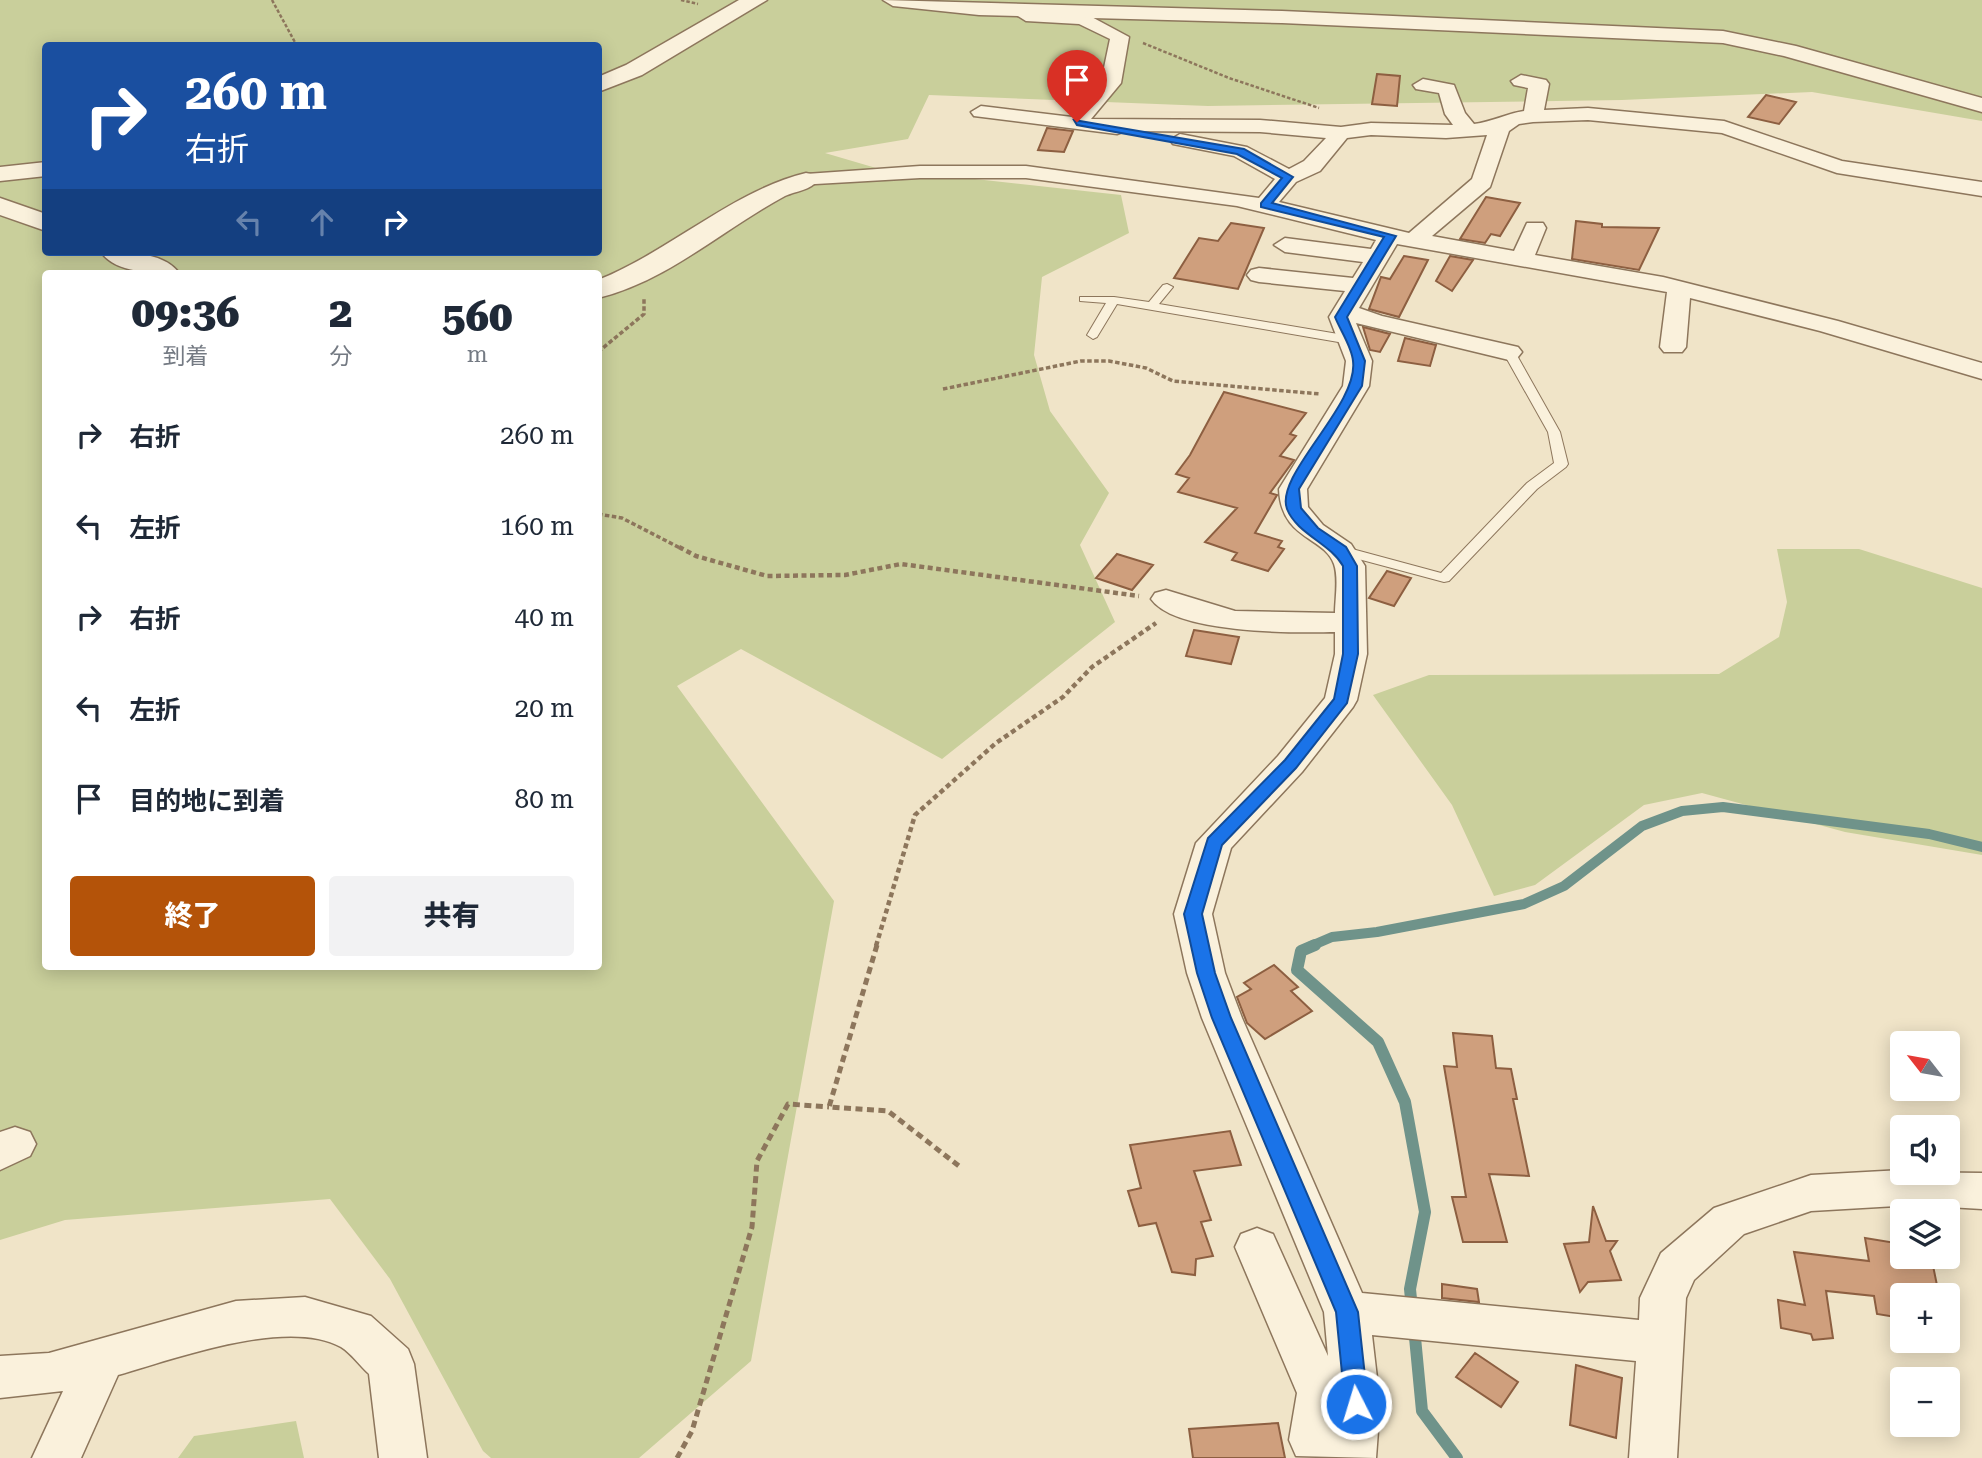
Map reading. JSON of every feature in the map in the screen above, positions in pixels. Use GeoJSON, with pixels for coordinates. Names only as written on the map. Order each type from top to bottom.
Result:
{"type":"FeatureCollection","features":[{"type":"Feature","properties":{"kind":"street"},"geometry":{"type":"LineString","coordinates":[[602,83],[634,70],[733,10],[757,0]]}},
{"type":"Feature","properties":{"kind":"street"},"geometry":{"type":"LineString","coordinates":[[893,0],[1019,11],[1282,17],[1723,37],[1771,44],[1930,93],[1982,105]]}},
{"type":"Feature","properties":{"kind":"street"},"geometry":{"type":"LineString","coordinates":[[1019,11],[1026,16],[1083,19],[1120,37],[1111,83],[1087,124]]}},
{"type":"Feature","properties":{"kind":"street"},"geometry":{"type":"LineString","coordinates":[[1521,81],[1539,84],[1533,116]]}},
{"type":"Feature","properties":{"kind":"street"},"geometry":{"type":"LineString","coordinates":[[1423,85],[1447,89],[1455,114],[1467,129]]}},
{"type":"Feature","properties":{"kind":"street"},"geometry":{"type":"LineString","coordinates":[[981,112],[1027,120],[1087,124],[1260,126],[1341,133],[1371,129],[1446,132],[1500,128]]}},
{"type":"Feature","properties":{"kind":"street"},"geometry":{"type":"LineString","coordinates":[[1332,1449],[1338,1387],[1362,1314],[1222,1018],[1206,973],[1193,914],[1214,843],[1290,764],[1341,700],[1351,654],[1350,566],[1341,550],[1313,531],[1294,509],[1293,489],[1356,386],[1373,278],[1482,182],[1500,128],[1513,118],[1588,114],[1724,127],[1787,147],[1837,167],[1982,189]]}},
{"type":"Feature","properties":{"kind":"street"},"geometry":{"type":"LineString","coordinates":[[1087,124],[1240,151],[1288,177]]}},
{"type":"Feature","properties":{"kind":"street"},"geometry":{"type":"LineString","coordinates":[[1265,205],[1288,177],[1312,166],[1341,133]]}},
{"type":"Feature","properties":{"kind":"street"},"geometry":{"type":"LineString","coordinates":[[0,174],[42,169]]}},
{"type":"Feature","properties":{"kind":"street"},"geometry":{"type":"LineString","coordinates":[[602,288],[643,272],[778,190],[806,180],[908,172],[1026,173],[1083,178],[1265,205],[1373,278]]}},
{"type":"Feature","properties":{"kind":"street"},"geometry":{"type":"LineString","coordinates":[[0,206],[42,222]]}},
{"type":"Feature","properties":{"kind":"street"},"geometry":{"type":"LineString","coordinates":[[1521,261],[1535,228]]}},
{"type":"Feature","properties":{"kind":"street"},"geometry":{"type":"LineString","coordinates":[[1285,245],[1373,278]]}},
{"type":"Feature","properties":{"kind":"street"},"geometry":{"type":"LineString","coordinates":[[124,256],[158,270]]}},
{"type":"Feature","properties":{"kind":"street"},"geometry":{"type":"LineString","coordinates":[[1668,260],[1673,347]]}},
{"type":"Feature","properties":{"kind":"street"},"geometry":{"type":"LineString","coordinates":[[1259,275],[1373,278],[1521,261],[1671,286],[1829,326],[1982,372]]}},
{"type":"Feature","properties":{"kind":"street"},"geometry":{"type":"LineString","coordinates":[[1373,278],[1376,322],[1509,352]]}},
{"type":"Feature","properties":{"kind":"street"},"geometry":{"type":"LineString","coordinates":[[1166,599],[1199,614],[1248,625],[1350,622]]}},
{"type":"Feature","properties":{"kind":"street"},"geometry":{"type":"LineString","coordinates":[[1653,1458],[1658,1343],[1663,1298],[1677,1267],[1729,1221],[1811,1193],[1913,1186],[1982,1191]]}},
{"type":"Feature","properties":{"kind":"street"},"geometry":{"type":"LineString","coordinates":[[1258,1247],[1338,1387]]}},
{"type":"Feature","properties":{"kind":"street"},"geometry":{"type":"LineString","coordinates":[[1362,1314],[1658,1343]]}},
{"type":"Feature","properties":{"kind":"street"},"geometry":{"type":"LineString","coordinates":[[0,1377],[49,1374],[236,1321],[305,1317],[355,1331],[391,1364],[403,1458]]}},
{"type":"Feature","properties":{"kind":"street"},"geometry":{"type":"LineString","coordinates":[[56,1458],[102,1359]]}},
{"type":"Feature","properties":{"kind":"lane"},"geometry":{"type":"LineString","coordinates":[[1084,299],[1152,306],[1373,278]]}},
{"type":"Feature","properties":{"kind":"lane"},"geometry":{"type":"LineString","coordinates":[[1152,306],[1167,287]]}},
{"type":"Feature","properties":{"kind":"lane"},"geometry":{"type":"LineString","coordinates":[[1093,335],[1114,300]]}},
{"type":"Feature","properties":{"kind":"lane"},"geometry":{"type":"LineString","coordinates":[[1341,550],[1444,578],[1532,485],[1561,464],[1554,432],[1509,352]]}},
{"type":"Feature","properties":{"kind":"path"},"geometry":{"type":"LineString","coordinates":[[272,0],[294,42]]}},
{"type":"Feature","properties":{"kind":"path"},"geometry":{"type":"LineString","coordinates":[[1120,37],[1171,52],[1219,74],[1303,101],[1371,129]]}},
{"type":"Feature","properties":{"kind":"path"},"geometry":{"type":"LineString","coordinates":[[602,349],[644,314],[643,272]]}},
{"type":"Feature","properties":{"kind":"path"},"geometry":{"type":"LineString","coordinates":[[943,389],[1081,361],[1109,361],[1146,368],[1173,381],[1349,397]]}},
{"type":"Feature","properties":{"kind":"path"},"geometry":{"type":"LineString","coordinates":[[602,515],[622,518],[696,556],[767,576],[845,575],[901,564],[1166,599],[1167,616],[1092,667],[1063,696],[996,743],[915,815],[829,1107]]}},
{"type":"Feature","properties":{"kind":"path"},"geometry":{"type":"LineString","coordinates":[[677,1458],[692,1431],[752,1227],[757,1161],[788,1104],[888,1111],[959,1166]]}},
{"type":"Feature","properties":{"kind":"green space"},"geometry":{"type":"Polygon","coordinates":[[[0,0],[1982,0],[1982,121],[1812,92],[1622,100],[1208,106],[929,95],[908,139],[825,153],[876,168],[1121,195],[1129,233],[1042,277],[1034,355],[1050,411],[1109,493],[1080,545],[1115,622],[942,759],[741,649],[677,686],[834,901],[751,1361],[639,1458],[491,1458],[483,1451],[390,1279],[330,1199],[65,1220],[0,1240],[0,0]]]}},
{"type":"Feature","properties":{"kind":"green space"},"geometry":{"type":"Polygon","coordinates":[[[1777,549],[1859,549],[1982,588],[1982,855],[1845,832],[1702,793],[1644,805],[1535,885],[1494,896],[1452,805],[1373,695],[1429,675],[1719,674],[1779,637],[1787,602],[1777,549]]]}},
{"type":"Feature","properties":{"kind":"green space"},"geometry":{"type":"Polygon","coordinates":[[[296,1421],[304,1458],[178,1458],[194,1436],[296,1421]]]}},
{"type":"Feature","properties":{"kind":"building"},"geometry":{"type":"Polygon","coordinates":[[[1377,74],[1400,76],[1397,106],[1372,104],[1377,74]]]}},
{"type":"Feature","properties":{"kind":"building"},"geometry":{"type":"Polygon","coordinates":[[[1766,95],[1796,102],[1779,124],[1748,117],[1766,95]]]}},
{"type":"Feature","properties":{"kind":"building"},"geometry":{"type":"Polygon","coordinates":[[[1047,128],[1073,131],[1064,152],[1038,150],[1047,128]]]}},
{"type":"Feature","properties":{"kind":"building"},"geometry":{"type":"Polygon","coordinates":[[[1486,197],[1520,203],[1500,236],[1491,234],[1485,243],[1460,239],[1486,197]]]}},
{"type":"Feature","properties":{"kind":"building"},"geometry":{"type":"Polygon","coordinates":[[[1576,221],[1602,224],[1602,227],[1659,228],[1639,270],[1572,259],[1576,221]]]}},
{"type":"Feature","properties":{"kind":"building"},"geometry":{"type":"Polygon","coordinates":[[[1231,223],[1264,228],[1238,289],[1174,278],[1199,238],[1218,241],[1231,223]]]}},
{"type":"Feature","properties":{"kind":"building"},"geometry":{"type":"Polygon","coordinates":[[[1404,256],[1428,260],[1399,317],[1369,309],[1381,277],[1390,279],[1404,256]]]}},
{"type":"Feature","properties":{"kind":"building"},"geometry":{"type":"Polygon","coordinates":[[[1450,256],[1473,260],[1452,291],[1436,281],[1450,256]]]}},
{"type":"Feature","properties":{"kind":"building"},"geometry":{"type":"Polygon","coordinates":[[[1363,327],[1390,334],[1380,352],[1370,350],[1363,327]]]}},
{"type":"Feature","properties":{"kind":"building"},"geometry":{"type":"Polygon","coordinates":[[[1405,338],[1436,345],[1430,366],[1398,361],[1405,338]]]}},
{"type":"Feature","properties":{"kind":"building"},"geometry":{"type":"Polygon","coordinates":[[[1224,392],[1306,413],[1290,434],[1296,436],[1280,456],[1294,460],[1270,493],[1277,495],[1255,533],[1282,541],[1278,547],[1284,549],[1268,571],[1232,560],[1237,553],[1205,542],[1237,508],[1178,492],[1189,478],[1176,474],[1190,455],[1224,392]]]}},
{"type":"Feature","properties":{"kind":"building"},"geometry":{"type":"Polygon","coordinates":[[[1117,554],[1153,565],[1132,590],[1096,578],[1117,554]]]}},
{"type":"Feature","properties":{"kind":"building"},"geometry":{"type":"Polygon","coordinates":[[[1387,571],[1411,578],[1394,606],[1369,598],[1387,571]]]}},
{"type":"Feature","properties":{"kind":"building"},"geometry":{"type":"Polygon","coordinates":[[[1194,630],[1239,637],[1231,664],[1186,656],[1194,630]]]}},
{"type":"Feature","properties":{"kind":"building"},"geometry":{"type":"Polygon","coordinates":[[[1274,965],[1298,987],[1291,991],[1312,1011],[1265,1039],[1247,1023],[1237,997],[1251,989],[1244,983],[1274,965]]]}},
{"type":"Feature","properties":{"kind":"building"},"geometry":{"type":"Polygon","coordinates":[[[1453,1033],[1492,1036],[1496,1068],[1511,1069],[1517,1099],[1513,1099],[1529,1176],[1489,1174],[1507,1242],[1463,1242],[1452,1197],[1466,1197],[1444,1066],[1457,1067],[1453,1033]]]}},
{"type":"Feature","properties":{"kind":"building"},"geometry":{"type":"Polygon","coordinates":[[[1230,1131],[1241,1165],[1194,1171],[1211,1220],[1201,1222],[1213,1256],[1196,1259],[1195,1275],[1172,1272],[1156,1223],[1139,1226],[1128,1191],[1141,1188],[1130,1145],[1230,1131]]]}},
{"type":"Feature","properties":{"kind":"building"},"geometry":{"type":"Polygon","coordinates":[[[1593,1206],[1606,1241],[1617,1241],[1610,1251],[1621,1280],[1588,1282],[1580,1292],[1564,1244],[1589,1242],[1593,1206]]]}},
{"type":"Feature","properties":{"kind":"building"},"geometry":{"type":"Polygon","coordinates":[[[1865,1238],[1890,1242],[1890,1269],[1934,1269],[1937,1283],[1890,1283],[1890,1316],[1877,1314],[1874,1296],[1826,1291],[1833,1338],[1813,1340],[1811,1334],[1781,1328],[1778,1300],[1805,1305],[1794,1252],[1869,1261],[1865,1238]]]}},
{"type":"Feature","properties":{"kind":"building"},"geometry":{"type":"Polygon","coordinates":[[[1442,1284],[1477,1289],[1479,1302],[1442,1298],[1442,1284]]]}},
{"type":"Feature","properties":{"kind":"building"},"geometry":{"type":"Polygon","coordinates":[[[1475,1353],[1518,1382],[1501,1407],[1456,1377],[1475,1353]]]}},
{"type":"Feature","properties":{"kind":"building"},"geometry":{"type":"Polygon","coordinates":[[[1576,1365],[1622,1378],[1616,1438],[1570,1425],[1576,1365]]]}},
{"type":"Feature","properties":{"kind":"building"},"geometry":{"type":"Polygon","coordinates":[[[1278,1423],[1285,1458],[1193,1458],[1189,1429],[1278,1423]]]}},
{"type":"Feature","properties":{"kind":"waterway"},"geometry":{"type":"LineString","coordinates":[[1311,946],[1332,937],[1377,932],[1524,904],[1564,886],[1642,826],[1682,811],[1723,807],[1929,834],[1982,847]]}},
{"type":"Feature","properties":{"kind":"waterway"},"geometry":{"type":"LineString","coordinates":[[1315,945],[1301,951],[1297,970],[1378,1042],[1405,1102],[1425,1212],[1410,1289],[1412,1309]]}},
{"type":"Feature","properties":{"kind":"waterway"},"geometry":{"type":"LineString","coordinates":[[1414,1327],[1422,1411],[1457,1458]]}},
{"type":"Feature","properties":{"kind":"route"},"geometry":{"type":"LineString","coordinates":[[1077,122],[1240,151],[1288,177],[1265,205],[1390,236],[1341,317],[1359,361],[1356,386],[1293,489],[1294,509],[1313,531],[1341,550],[1350,566],[1351,654],[1341,700],[1290,764],[1214,843],[1193,914],[1206,973],[1222,1018],[1347,1312],[1356,1404]]}}]}
